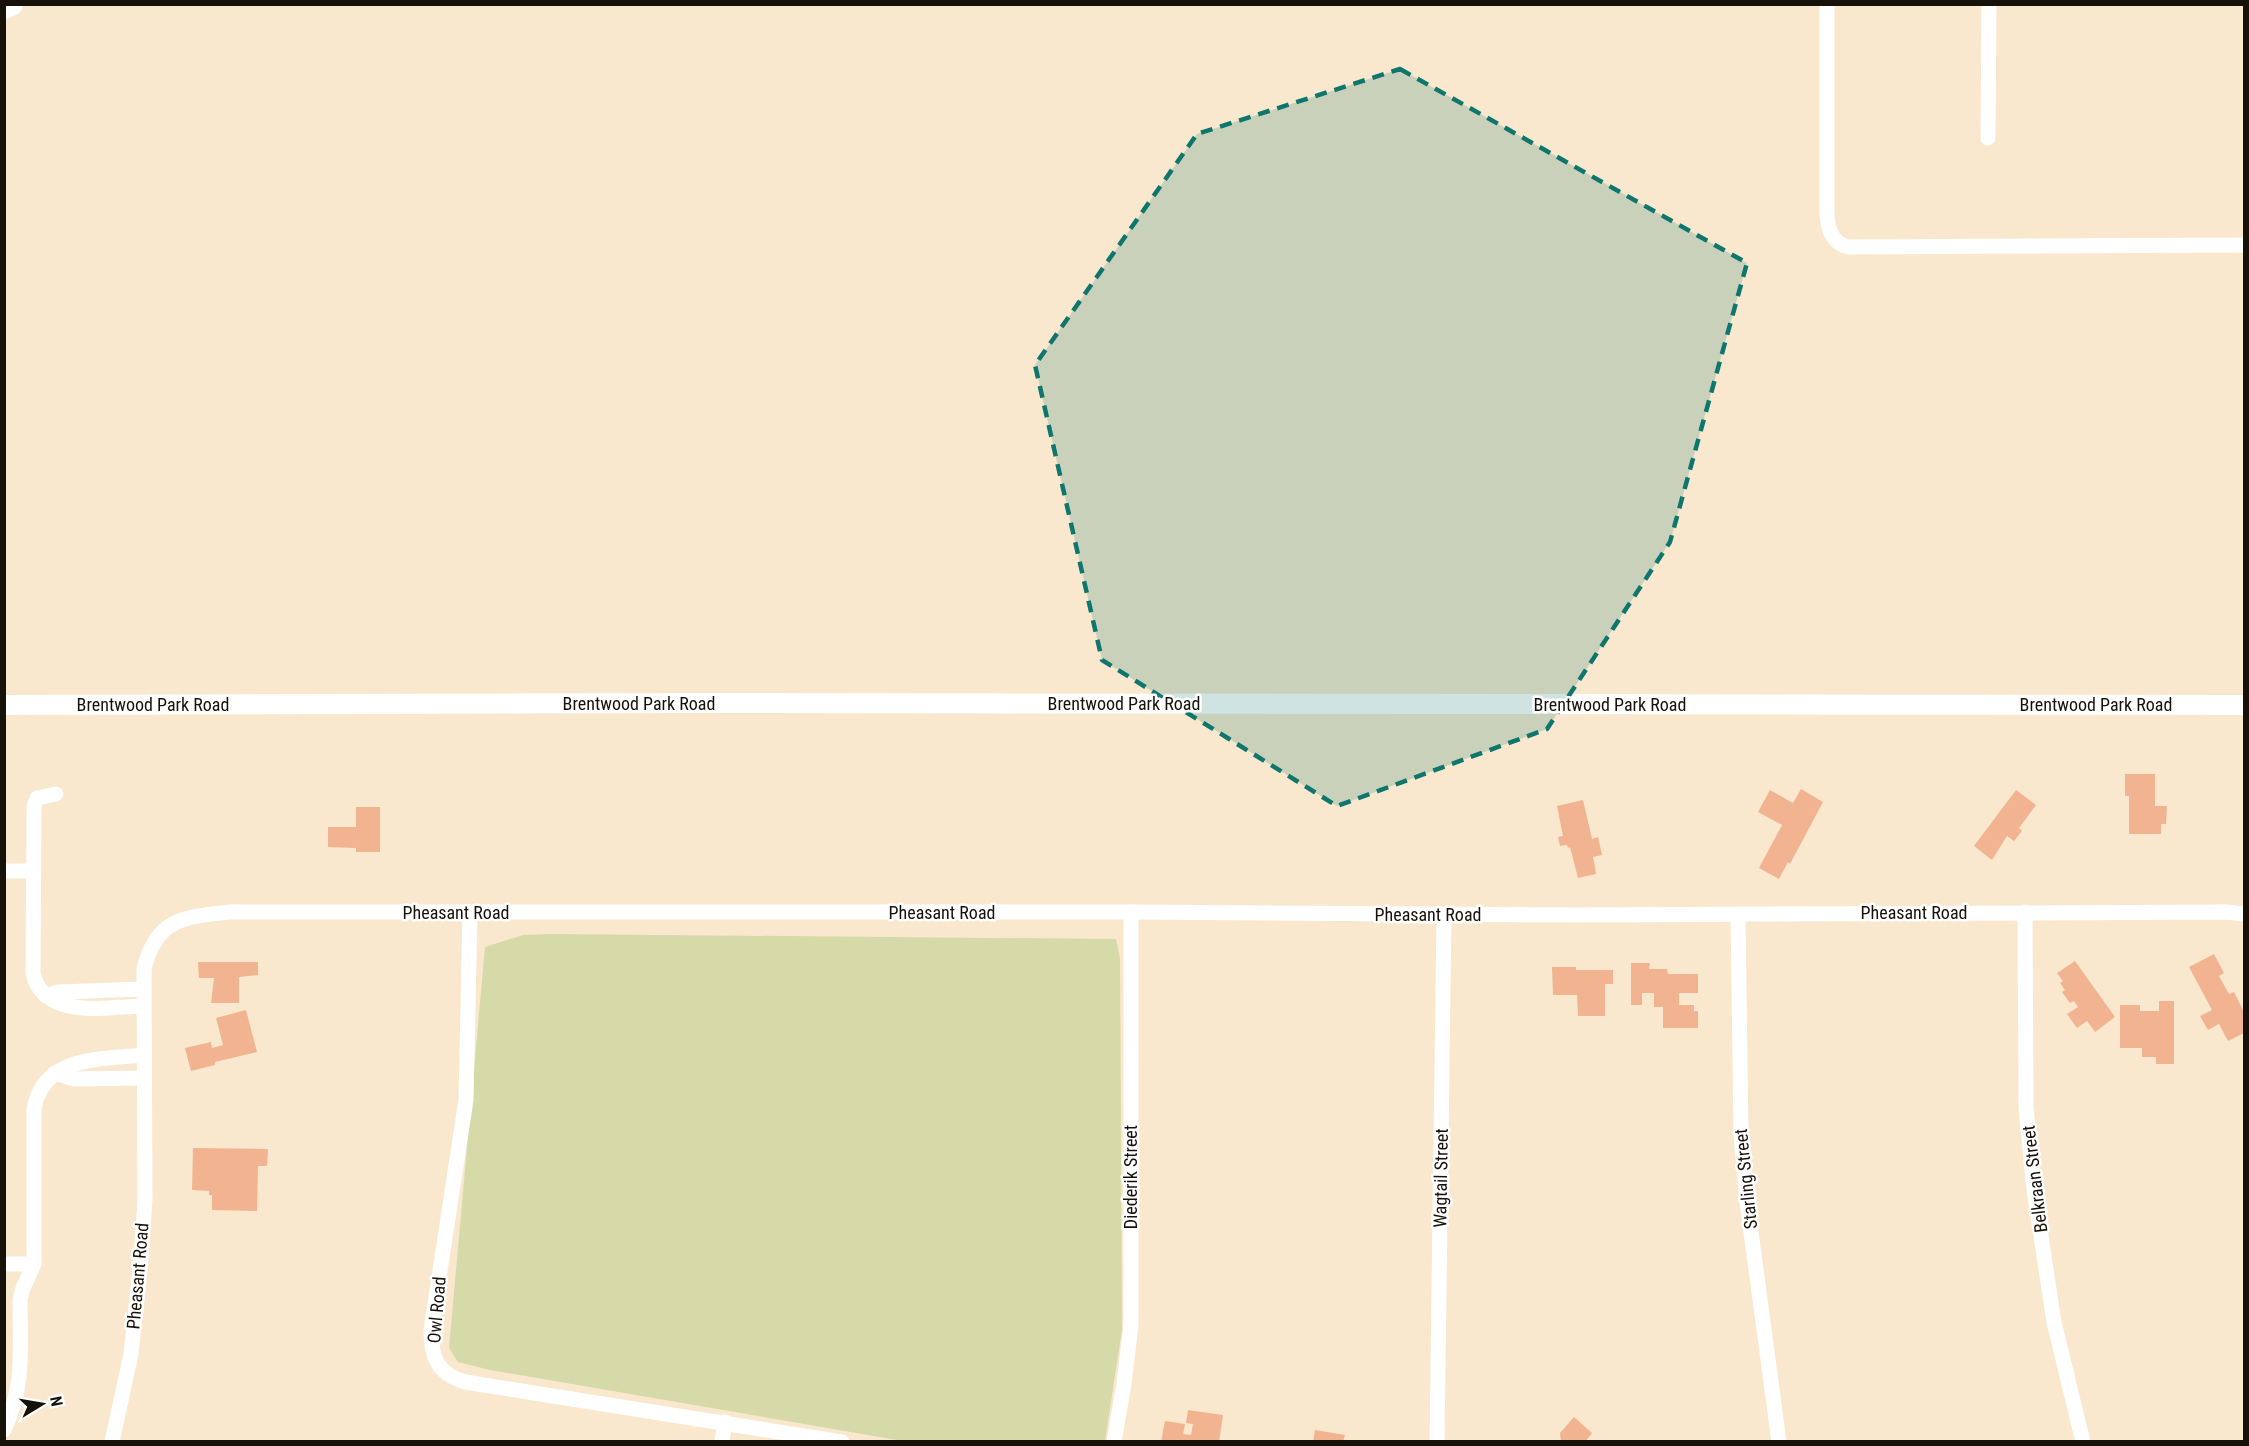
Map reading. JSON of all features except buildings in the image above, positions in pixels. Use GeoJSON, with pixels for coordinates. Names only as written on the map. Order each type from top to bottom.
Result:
{"type":"FeatureCollection","features":[{"type":"Feature","properties":{"kind":"main road"},"geometry":{"type":"LineString","coordinates":[[4,7],[11,4]]}},
{"type":"Feature","properties":{"kind":"street"},"geometry":{"type":"LineString","coordinates":[[1827,4],[1827,217],[1833,239],[1840,245],[1848,247],[2244,245]]}},
{"type":"Feature","properties":{"kind":"street"},"geometry":{"type":"LineString","coordinates":[[1988,138],[1989,4]]}},
{"type":"Feature","properties":{"kind":"street","name":"Brentwood Park Road"},"geometry":{"type":"LineString","coordinates":[[4,705],[2244,705]]}},
{"type":"Feature","properties":{"kind":"street"},"geometry":{"type":"LineString","coordinates":[[56,794],[40,796],[35,801],[33,973],[38,989],[55,1002],[72,1007],[143,1006]]}},
{"type":"Feature","properties":{"kind":"street"},"geometry":{"type":"LineString","coordinates":[[4,871],[33,870]]}},
{"type":"Feature","properties":{"kind":"street","name":"Pheasant Road"},"geometry":{"type":"LineString","coordinates":[[112,1442],[131,1354],[141,1260],[144,1200],[144,969],[147,954],[165,928],[192,916],[230,912],[1131,912],[1444,915],[2226,912],[2244,914]]}},
{"type":"Feature","properties":{"kind":"street","name":"Diederik Street"},"geometry":{"type":"LineString","coordinates":[[1114,1442],[1131,1325],[1131,912]]}},
{"type":"Feature","properties":{"kind":"street","name":"Belkraan Street"},"geometry":{"type":"LineString","coordinates":[[2025,912],[2026,1108],[2034,1190],[2054,1322],[2083,1442]]}},
{"type":"Feature","properties":{"kind":"street","name":"Owl Road"},"geometry":{"type":"LineString","coordinates":[[470,913],[466,1100],[431,1330],[431,1346],[436,1359],[448,1375],[465,1382],[842,1442]]}},
{"type":"Feature","properties":{"kind":"street","name":"Starling Street"},"geometry":{"type":"LineString","coordinates":[[1738,914],[1741,1135],[1747,1202],[1779,1442]]}},
{"type":"Feature","properties":{"kind":"street","name":"Wagtail Street"},"geometry":{"type":"LineString","coordinates":[[1437,1442],[1444,915]]}},
{"type":"Feature","properties":{"kind":"street"},"geometry":{"type":"LineString","coordinates":[[46,996],[59,992],[143,989]]}},
{"type":"Feature","properties":{"kind":"street"},"geometry":{"type":"LineString","coordinates":[[4,1430],[13,1413],[19,1392],[20,1300],[22,1288],[34,1264],[34,1108],[39,1091],[63,1067],[86,1060],[143,1055]]}},
{"type":"Feature","properties":{"kind":"street"},"geometry":{"type":"LineString","coordinates":[[56,1073],[74,1079],[143,1078]]}},
{"type":"Feature","properties":{"kind":"street"},"geometry":{"type":"LineString","coordinates":[[4,1264],[34,1264]]}},
{"type":"Feature","properties":{"kind":"street"},"geometry":{"type":"LineString","coordinates":[[722,1442],[725,1422]]}},
{"type":"Feature","properties":{"kind":"highlighted area"},"geometry":{"type":"Polygon","coordinates":[[[1400,69],[1747,263],[1670,542],[1547,729],[1337,806],[1102,660],[1035,365],[1197,134],[1400,69]]]}},
{"type":"Feature","properties":{"kind":"green space"},"geometry":{"type":"Polygon","coordinates":[[[523,935],[1116,939],[1120,958],[1122,1330],[1105,1441],[903,1441],[490,1370],[458,1362],[449,1348],[485,947],[523,935]]]}}]}
